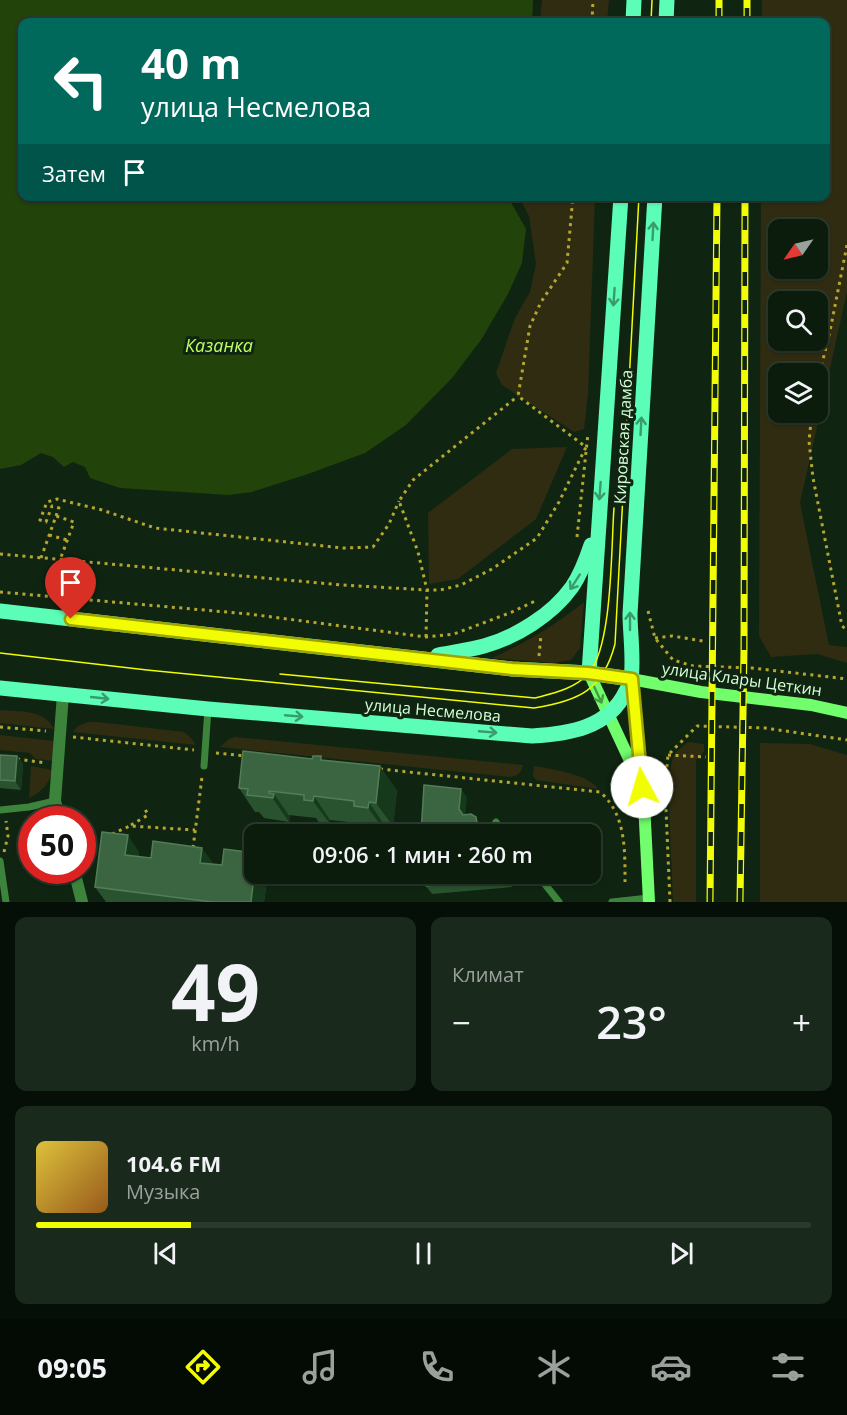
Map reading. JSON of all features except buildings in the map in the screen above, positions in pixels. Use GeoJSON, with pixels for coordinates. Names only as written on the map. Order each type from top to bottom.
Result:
{"type":"FeatureCollection","features":[{"type":"Feature","properties":{"kind":"main road"},"geometry":{"type":"LineString","coordinates":[[633,18],[634,0]]}},
{"type":"Feature","properties":{"kind":"main road"},"geometry":{"type":"LineString","coordinates":[[666,18],[667,0]]}},
{"type":"Feature","properties":{"kind":"main road","name":"Кировская дамба"},"geometry":{"type":"LineString","coordinates":[[597,528],[621,201]]}},
{"type":"Feature","properties":{"kind":"main road","name":"Кировская дамба"},"geometry":{"type":"LineString","coordinates":[[632,679],[630,614],[655,201]]}},
{"type":"Feature","properties":{"kind":"main road"},"geometry":{"type":"LineString","coordinates":[[424,658],[484,646],[523,629],[541,617],[571,588],[583,568],[597,528]]}},
{"type":"Feature","properties":{"kind":"main road"},"geometry":{"type":"LineString","coordinates":[[597,528],[588,673],[642,787]]}},
{"type":"Feature","properties":{"kind":"main road"},"geometry":{"type":"LineString","coordinates":[[0,611],[512,669],[588,673],[632,679],[649,900]]}},
{"type":"Feature","properties":{"kind":"main road","name":"улица Клары Цеткин"},"geometry":{"type":"LineString","coordinates":[[632,679],[701,692],[812,705],[847,713]]}},
{"type":"Feature","properties":{"kind":"main road","name":"улица Несмелова"},"geometry":{"type":"LineString","coordinates":[[0,688],[208,709],[532,736],[558,735],[580,729],[608,716],[623,697],[632,679]]}},
{"type":"Feature","properties":{"kind":"street"},"geometry":{"type":"LineString","coordinates":[[56,806],[63,694]]}},
{"type":"Feature","properties":{"kind":"street"},"geometry":{"type":"LineString","coordinates":[[78,884],[82,902]]}},
{"type":"Feature","properties":{"kind":"lane"},"geometry":{"type":"LineString","coordinates":[[204,766],[208,709]]}},
{"type":"Feature","properties":{"kind":"lane"},"geometry":{"type":"LineString","coordinates":[[0,810],[55,801]]}},
{"type":"Feature","properties":{"kind":"lane"},"geometry":{"type":"LineString","coordinates":[[0,861],[6,902]]}},
{"type":"Feature","properties":{"kind":"lane"},"geometry":{"type":"LineString","coordinates":[[545,884],[559,902]]}},
{"type":"Feature","properties":{"kind":"lane"},"geometry":{"type":"LineString","coordinates":[[612,902],[649,900]]}},
{"type":"Feature","properties":{"kind":"path"},"geometry":{"type":"LineString","coordinates":[[592,18],[593,0]]}},
{"type":"Feature","properties":{"kind":"path"},"geometry":{"type":"LineString","coordinates":[[41,558],[58,508],[52,506],[46,522],[40,520],[47,502],[57,499],[102,510],[155,528],[343,548],[373,547],[389,524],[399,501],[413,480],[518,396],[530,326],[541,302],[567,263],[573,201]]}},
{"type":"Feature","properties":{"kind":"path"},"geometry":{"type":"LineString","coordinates":[[822,363],[847,246]]}},
{"type":"Feature","properties":{"kind":"path"},"geometry":{"type":"LineString","coordinates":[[518,396],[586,447]]}},
{"type":"Feature","properties":{"kind":"path"},"geometry":{"type":"LineString","coordinates":[[811,423],[810,441],[813,478],[842,626],[847,630]]}},
{"type":"Feature","properties":{"kind":"path"},"geometry":{"type":"LineString","coordinates":[[575,544],[578,536],[589,426]]}},
{"type":"Feature","properties":{"kind":"path"},"geometry":{"type":"LineString","coordinates":[[0,554],[342,585],[440,590],[461,585],[492,569],[537,537],[559,502],[586,447]]}},
{"type":"Feature","properties":{"kind":"path"},"geometry":{"type":"LineString","coordinates":[[399,501],[418,552],[427,590],[426,637]]}},
{"type":"Feature","properties":{"kind":"path"},"geometry":{"type":"LineString","coordinates":[[56,516],[74,522],[60,560]]}},
{"type":"Feature","properties":{"kind":"path"},"geometry":{"type":"LineString","coordinates":[[49,534],[67,540]]}},
{"type":"Feature","properties":{"kind":"path"},"geometry":{"type":"LineString","coordinates":[[0,592],[249,614],[426,637],[454,634],[512,612],[539,598]]}},
{"type":"Feature","properties":{"kind":"path"},"geometry":{"type":"LineString","coordinates":[[648,601],[648,613],[655,638],[673,660],[693,666],[752,668],[847,679]]}},
{"type":"Feature","properties":{"kind":"path"},"geometry":{"type":"LineString","coordinates":[[538,662],[541,634]]}},
{"type":"Feature","properties":{"kind":"path"},"geometry":{"type":"LineString","coordinates":[[655,638],[672,636],[703,641]]}},
{"type":"Feature","properties":{"kind":"path"},"geometry":{"type":"LineString","coordinates":[[670,902],[666,786],[668,755],[698,726],[765,728],[847,740]]}},
{"type":"Feature","properties":{"kind":"path"},"geometry":{"type":"LineString","coordinates":[[0,727],[60,733],[76,739],[251,756]]}},
{"type":"Feature","properties":{"kind":"path"},"geometry":{"type":"LineString","coordinates":[[668,755],[706,757]]}},
{"type":"Feature","properties":{"kind":"path"},"geometry":{"type":"LineString","coordinates":[[12,759],[58,764]]}},
{"type":"Feature","properties":{"kind":"path"},"geometry":{"type":"LineString","coordinates":[[192,852],[204,766]]}},
{"type":"Feature","properties":{"kind":"path"},"geometry":{"type":"LineString","coordinates":[[378,769],[600,792],[609,801],[619,818],[625,844],[625,882]]}},
{"type":"Feature","properties":{"kind":"path"},"geometry":{"type":"LineString","coordinates":[[112,834],[148,815],[145,809]]}},
{"type":"Feature","properties":{"kind":"path"},"geometry":{"type":"LineString","coordinates":[[130,826],[195,830]]}},
{"type":"Feature","properties":{"kind":"shaded area"},"geometry":{"type":"Polygon","coordinates":[[[542,0],[609,0],[607,18],[540,18],[542,0]]]}},
{"type":"Feature","properties":{"kind":"shaded area"},"geometry":{"type":"Polygon","coordinates":[[[762,0],[847,0],[847,292],[828,377],[828,363],[768,363],[768,423],[818,423],[800,503],[829,645],[847,647],[847,663],[817,654],[771,657],[759,636],[761,201],[830,201],[830,18],[762,18],[762,0]]]}},
{"type":"Feature","properties":{"kind":"shaded area"},"geometry":{"type":"Polygon","coordinates":[[[521,201],[595,201],[588,394],[584,429],[574,432],[502,385],[496,373],[515,318],[530,292],[536,264],[529,216],[521,201]]]}},
{"type":"Feature","properties":{"kind":"shaded area"},"geometry":{"type":"Polygon","coordinates":[[[567,447],[536,519],[458,579],[429,584],[428,513],[512,449],[567,447]]]}},
{"type":"Feature","properties":{"kind":"shaded area"},"geometry":{"type":"Polygon","coordinates":[[[584,602],[580,648],[571,660],[552,663],[492,658],[540,633],[584,602]]]}},
{"type":"Feature","properties":{"kind":"shaded area"},"geometry":{"type":"Polygon","coordinates":[[[0,710],[38,715],[50,723],[54,729],[0,723],[0,710]]]}},
{"type":"Feature","properties":{"kind":"shaded area"},"geometry":{"type":"Polygon","coordinates":[[[88,722],[184,732],[196,745],[73,732],[78,726],[88,722]]]}},
{"type":"Feature","properties":{"kind":"shaded area"},"geometry":{"type":"Polygon","coordinates":[[[0,735],[55,741],[53,761],[36,759],[30,753],[0,750],[0,735]]]}},
{"type":"Feature","properties":{"kind":"shaded area"},"geometry":{"type":"Polygon","coordinates":[[[235,737],[523,765],[519,773],[511,777],[220,747],[235,737]]]}},
{"type":"Feature","properties":{"kind":"shaded area"},"geometry":{"type":"Polygon","coordinates":[[[688,742],[704,744],[704,751],[696,760],[696,902],[673,902],[668,784],[672,760],[676,752],[688,742]]]}},
{"type":"Feature","properties":{"kind":"shaded area"},"geometry":{"type":"Polygon","coordinates":[[[760,743],[810,744],[847,755],[847,902],[760,902],[760,743]]]}},
{"type":"Feature","properties":{"kind":"shaded area"},"geometry":{"type":"Polygon","coordinates":[[[31,766],[52,770],[45,787],[29,798],[31,766]]]}},
{"type":"Feature","properties":{"kind":"shaded area"},"geometry":{"type":"Polygon","coordinates":[[[534,766],[578,776],[598,789],[536,780],[533,776],[534,766]]]}},
{"type":"Feature","properties":{"kind":"water","name":"Казанка"},"geometry":{"type":"Polygon","coordinates":[[[0,0],[533,0],[532,18],[18,18],[18,201],[510,201],[526,229],[522,263],[508,294],[481,340],[452,378],[406,425],[365,453],[252,492],[229,495],[120,488],[90,478],[85,467],[73,462],[64,467],[53,457],[41,453],[21,465],[0,469],[0,0]]]}},
{"type":"Feature","properties":{"kind":"tram line"},"geometry":{"type":"LineString","coordinates":[[651,18],[652,0]]}},
{"type":"Feature","properties":{"kind":"tram line"},"geometry":{"type":"LineString","coordinates":[[0,653],[147,670],[534,708],[564,702],[587,691],[604,672],[615,644],[639,201]]}},
{"type":"Feature","properties":{"kind":"tram line"},"geometry":{"type":"LineString","coordinates":[[280,674],[535,698],[570,687],[588,674],[596,661],[602,642],[609,595],[614,508]]}},
{"type":"Feature","properties":{"kind":"railway"},"geometry":{"type":"LineString","coordinates":[[719,0],[719,18]]}},
{"type":"Feature","properties":{"kind":"railway"},"geometry":{"type":"LineString","coordinates":[[747,0],[747,18]]}},
{"type":"Feature","properties":{"kind":"railway"},"geometry":{"type":"LineString","coordinates":[[710,902],[717,201]]}},
{"type":"Feature","properties":{"kind":"railway"},"geometry":{"type":"LineString","coordinates":[[740,902],[744,649],[745,201]]}},
{"type":"Feature","properties":{"kind":"route"},"geometry":{"type":"LineString","coordinates":[[71,619],[512,669],[588,673],[632,679],[642,787]]}}]}
